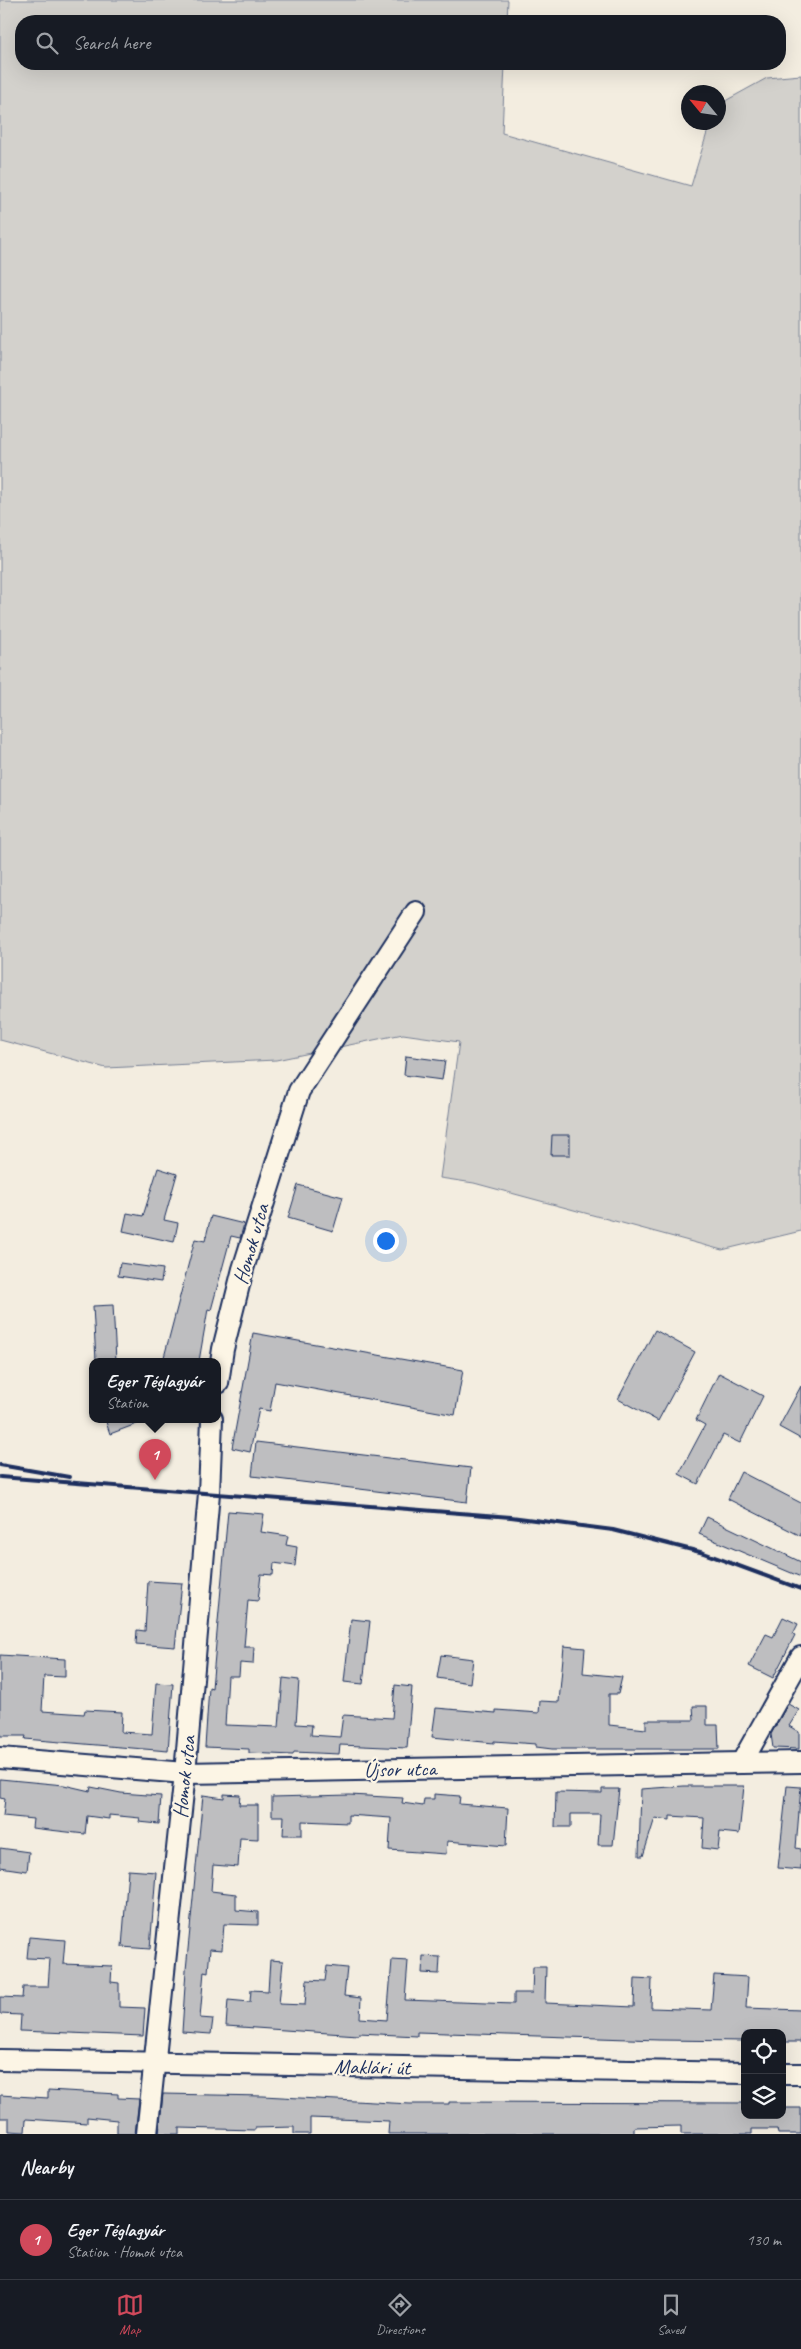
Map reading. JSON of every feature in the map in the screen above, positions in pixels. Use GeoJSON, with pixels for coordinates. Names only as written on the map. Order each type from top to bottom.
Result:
{"type":"FeatureCollection","features":[{"type":"Feature","properties":{"kind":"street","name":"Homok utca"},"geometry":{"type":"LineString","coordinates":[[221,1363],[243,1269],[299,1091],[416,912]]}},
{"type":"Feature","properties":{"kind":"street","name":"Homok utca"},"geometry":{"type":"LineString","coordinates":[[147,2134],[185,1773],[209,1493],[212,1423]]}},
{"type":"Feature","properties":{"kind":"street"},"geometry":{"type":"LineString","coordinates":[[742,1762],[801,1657]]}},
{"type":"Feature","properties":{"kind":"street","name":"Újsor utca"},"geometry":{"type":"LineString","coordinates":[[0,1758],[185,1773],[801,1762]]}},
{"type":"Feature","properties":{"kind":"street","name":"Maklári út"},"geometry":{"type":"LineString","coordinates":[[0,2060],[741,2073]]}},
{"type":"Feature","properties":{"kind":"street"},"geometry":{"type":"LineString","coordinates":[[786,2074],[801,2074]]}},
{"type":"Feature","properties":{"kind":"shaded area"},"geometry":{"type":"Polygon","coordinates":[[[0,0],[508,0],[507,15],[15,15],[15,70],[505,70],[502,133],[691,186],[708,130],[726,130],[726,101],[767,78],[801,75],[801,1231],[722,1250],[474,1183],[440,1178],[459,1042],[403,1034],[276,1060],[106,1068],[0,1040],[0,0]]]}},
{"type":"Feature","properties":{"kind":"building"},"geometry":{"type":"Polygon","coordinates":[[[406,1056],[445,1061],[442,1080],[404,1075],[406,1056]]]}},
{"type":"Feature","properties":{"kind":"building"},"geometry":{"type":"Polygon","coordinates":[[[552,1135],[570,1135],[570,1155],[551,1155],[552,1135]]]}},
{"type":"Feature","properties":{"kind":"building"},"geometry":{"type":"Polygon","coordinates":[[[158,1168],[177,1174],[164,1220],[178,1223],[174,1242],[123,1231],[127,1213],[143,1216],[158,1168]]]}},
{"type":"Feature","properties":{"kind":"building"},"geometry":{"type":"Polygon","coordinates":[[[298,1185],[343,1197],[333,1231],[288,1218],[298,1185]]]}},
{"type":"Feature","properties":{"kind":"building"},"geometry":{"type":"Polygon","coordinates":[[[211,1216],[244,1224],[240,1238],[231,1236],[211,1310],[208,1309],[200,1358],[164,1358],[195,1239],[205,1241],[211,1216]]]}},
{"type":"Feature","properties":{"kind":"building"},"geometry":{"type":"Polygon","coordinates":[[[120,1263],[163,1269],[161,1282],[118,1276],[120,1263]]]}},
{"type":"Feature","properties":{"kind":"building"},"geometry":{"type":"Polygon","coordinates":[[[113,1305],[116,1358],[96,1358],[93,1306],[113,1305]]]}},
{"type":"Feature","properties":{"kind":"building"},"geometry":{"type":"Polygon","coordinates":[[[655,1330],[695,1352],[658,1421],[618,1399],[655,1330]]]}},
{"type":"Feature","properties":{"kind":"building"},"geometry":{"type":"Polygon","coordinates":[[[253,1333],[463,1370],[455,1415],[275,1382],[270,1411],[259,1409],[250,1452],[232,1448],[253,1333]]]}},
{"type":"Feature","properties":{"kind":"building"},"geometry":{"type":"Polygon","coordinates":[[[719,1373],[763,1396],[740,1443],[723,1435],[698,1484],[679,1474],[705,1425],[696,1420],[719,1373]]]}},
{"type":"Feature","properties":{"kind":"building"},"geometry":{"type":"Polygon","coordinates":[[[801,1386],[801,1439],[779,1427],[801,1386]]]}},
{"type":"Feature","properties":{"kind":"building"},"geometry":{"type":"Polygon","coordinates":[[[106,1423],[139,1423],[110,1434],[106,1423]]]}},
{"type":"Feature","properties":{"kind":"building"},"geometry":{"type":"Polygon","coordinates":[[[256,1442],[471,1468],[467,1502],[252,1476],[256,1442]]]}},
{"type":"Feature","properties":{"kind":"building"},"geometry":{"type":"Polygon","coordinates":[[[741,1472],[801,1503],[801,1536],[728,1499],[741,1472]]]}},
{"type":"Feature","properties":{"kind":"building"},"geometry":{"type":"Polygon","coordinates":[[[228,1511],[264,1514],[261,1532],[288,1536],[286,1545],[297,1547],[295,1566],[274,1563],[273,1575],[261,1574],[258,1601],[248,1600],[244,1647],[254,1647],[253,1664],[240,1663],[239,1676],[228,1676],[225,1725],[279,1727],[283,1678],[299,1680],[296,1724],[312,1725],[311,1735],[340,1737],[343,1715],[392,1718],[395,1685],[412,1687],[407,1748],[340,1745],[339,1754],[294,1752],[293,1755],[249,1753],[249,1749],[205,1747],[209,1687],[212,1688],[228,1511]]]}},
{"type":"Feature","properties":{"kind":"building"},"geometry":{"type":"Polygon","coordinates":[[[707,1517],[801,1562],[801,1577],[699,1534],[707,1517]]]}},
{"type":"Feature","properties":{"kind":"building"},"geometry":{"type":"Polygon","coordinates":[[[148,1581],[182,1583],[175,1647],[136,1644],[137,1630],[145,1631],[148,1581]]]}},
{"type":"Feature","properties":{"kind":"building"},"geometry":{"type":"Polygon","coordinates":[[[783,1617],[798,1624],[793,1634],[795,1635],[773,1678],[749,1666],[766,1634],[773,1637],[783,1617]]]}},
{"type":"Feature","properties":{"kind":"building"},"geometry":{"type":"Polygon","coordinates":[[[351,1619],[370,1621],[363,1684],[344,1682],[351,1619]]]}},
{"type":"Feature","properties":{"kind":"building"},"geometry":{"type":"Polygon","coordinates":[[[564,1646],[585,1648],[583,1673],[622,1677],[618,1694],[609,1694],[609,1725],[646,1729],[646,1720],[694,1720],[693,1706],[707,1706],[707,1725],[718,1725],[719,1749],[552,1749],[536,1747],[536,1744],[494,1741],[494,1743],[432,1737],[436,1708],[496,1713],[496,1710],[539,1713],[540,1701],[559,1702],[564,1646]]]}},
{"type":"Feature","properties":{"kind":"building"},"geometry":{"type":"Polygon","coordinates":[[[0,1655],[65,1659],[65,1677],[44,1676],[42,1711],[84,1714],[85,1710],[122,1712],[121,1732],[152,1734],[156,1683],[173,1684],[168,1751],[25,1739],[26,1736],[0,1736],[0,1655]]]}},
{"type":"Feature","properties":{"kind":"building"},"geometry":{"type":"Polygon","coordinates":[[[441,1655],[473,1659],[470,1683],[437,1678],[441,1655]]]}},
{"type":"Feature","properties":{"kind":"building"},"geometry":{"type":"Polygon","coordinates":[[[788,1704],[799,1710],[789,1726],[799,1732],[799,1749],[773,1748],[771,1734],[788,1704]]]}},
{"type":"Feature","properties":{"kind":"building"},"geometry":{"type":"Polygon","coordinates":[[[0,1779],[64,1785],[90,1791],[91,1787],[121,1793],[161,1796],[159,1824],[139,1822],[140,1818],[109,1815],[109,1819],[87,1816],[85,1834],[32,1828],[33,1819],[3,1816],[5,1799],[0,1798],[0,1779]]]}},
{"type":"Feature","properties":{"kind":"building"},"geometry":{"type":"Polygon","coordinates":[[[684,1786],[744,1786],[739,1834],[720,1832],[718,1850],[702,1848],[704,1818],[670,1816],[670,1820],[655,1818],[643,1856],[639,1856],[641,1789],[684,1786]]]}},
{"type":"Feature","properties":{"kind":"building"},"geometry":{"type":"Polygon","coordinates":[[[787,1786],[801,1787],[796,1848],[801,1849],[801,1870],[778,1868],[787,1786]]]}},
{"type":"Feature","properties":{"kind":"building"},"geometry":{"type":"Polygon","coordinates":[[[602,1789],[619,1789],[613,1845],[598,1845],[600,1814],[571,1814],[571,1827],[555,1827],[556,1792],[602,1793],[602,1789]]]}},
{"type":"Feature","properties":{"kind":"building"},"geometry":{"type":"Polygon","coordinates":[[[224,1794],[240,1795],[239,1805],[258,1805],[258,1839],[240,1838],[238,1867],[213,1865],[211,1891],[236,1894],[236,1910],[258,1912],[258,1925],[224,1924],[222,1950],[210,1949],[208,1972],[204,1971],[200,2018],[213,2019],[211,2034],[182,2032],[203,1795],[224,1798],[224,1794]]]}},
{"type":"Feature","properties":{"kind":"building"},"geometry":{"type":"Polygon","coordinates":[[[434,1794],[460,1796],[459,1804],[508,1808],[506,1846],[447,1841],[446,1854],[389,1850],[391,1818],[348,1815],[348,1823],[302,1821],[302,1835],[283,1835],[284,1816],[272,1816],[272,1797],[350,1795],[403,1798],[402,1803],[423,1806],[424,1799],[434,1799],[434,1794]]]}},
{"type":"Feature","properties":{"kind":"building"},"geometry":{"type":"Polygon","coordinates":[[[0,1848],[29,1852],[27,1871],[0,1867],[0,1848]]]}},
{"type":"Feature","properties":{"kind":"building"},"geometry":{"type":"Polygon","coordinates":[[[128,1870],[156,1872],[150,1949],[122,1947],[128,1870]]]}},
{"type":"Feature","properties":{"kind":"building"},"geometry":{"type":"Polygon","coordinates":[[[29,1937],[65,1940],[63,1964],[112,1966],[111,1982],[119,1983],[119,2007],[145,2008],[143,2036],[20,2031],[21,2015],[0,2014],[0,1997],[22,1998],[23,1987],[48,1987],[50,1959],[27,1958],[29,1937]]]}},
{"type":"Feature","properties":{"kind":"building"},"geometry":{"type":"Polygon","coordinates":[[[423,1956],[440,1957],[439,1974],[422,1973],[423,1956]]]}},
{"type":"Feature","properties":{"kind":"building"},"geometry":{"type":"Polygon","coordinates":[[[270,1960],[283,1961],[279,2004],[305,2005],[307,1980],[325,1981],[327,1966],[347,1968],[344,1996],[361,1998],[360,2018],[387,2020],[392,1960],[408,1961],[405,2000],[514,2004],[514,1993],[532,1993],[533,1967],[546,1967],[545,2003],[634,2007],[635,1978],[652,1979],[651,2008],[711,2010],[714,1975],[748,1977],[746,2008],[801,2010],[801,2042],[786,2042],[786,2029],[741,2029],[741,2041],[417,2032],[417,2036],[359,2033],[358,2035],[226,2026],[228,2000],[250,2002],[251,1990],[268,1991],[270,1960]]]}},
{"type":"Feature","properties":{"kind":"building"},"geometry":{"type":"Polygon","coordinates":[[[48,2090],[118,2094],[118,2098],[139,2099],[135,2134],[117,2134],[117,2120],[87,2117],[87,2123],[26,2119],[25,2132],[9,2131],[9,2118],[0,2118],[0,2095],[48,2098],[48,2090]]]}},
{"type":"Feature","properties":{"kind":"building"},"geometry":{"type":"Polygon","coordinates":[[[163,2094],[263,2096],[410,2104],[449,2104],[449,2102],[741,2103],[741,2119],[786,2119],[786,2108],[801,2108],[801,2134],[778,2134],[777,2129],[752,2129],[752,2134],[681,2134],[681,2126],[634,2127],[634,2134],[388,2134],[389,2121],[310,2118],[310,2134],[294,2134],[294,2127],[255,2128],[255,2130],[179,2128],[179,2134],[159,2134],[163,2094]]]}},
{"type":"Feature","properties":{"kind":"railway"},"geometry":{"type":"LineString","coordinates":[[0,1465],[69,1477]]}},
{"type":"Feature","properties":{"kind":"railway"},"geometry":{"type":"LineString","coordinates":[[0,1477],[511,1517],[613,1530],[704,1553],[801,1589]]}},
{"type":"Feature","properties":{"kind":"place","name":"Eger Téglagyár"},"geometry":{"type":"Point","coordinates":[155,1480]}}]}
